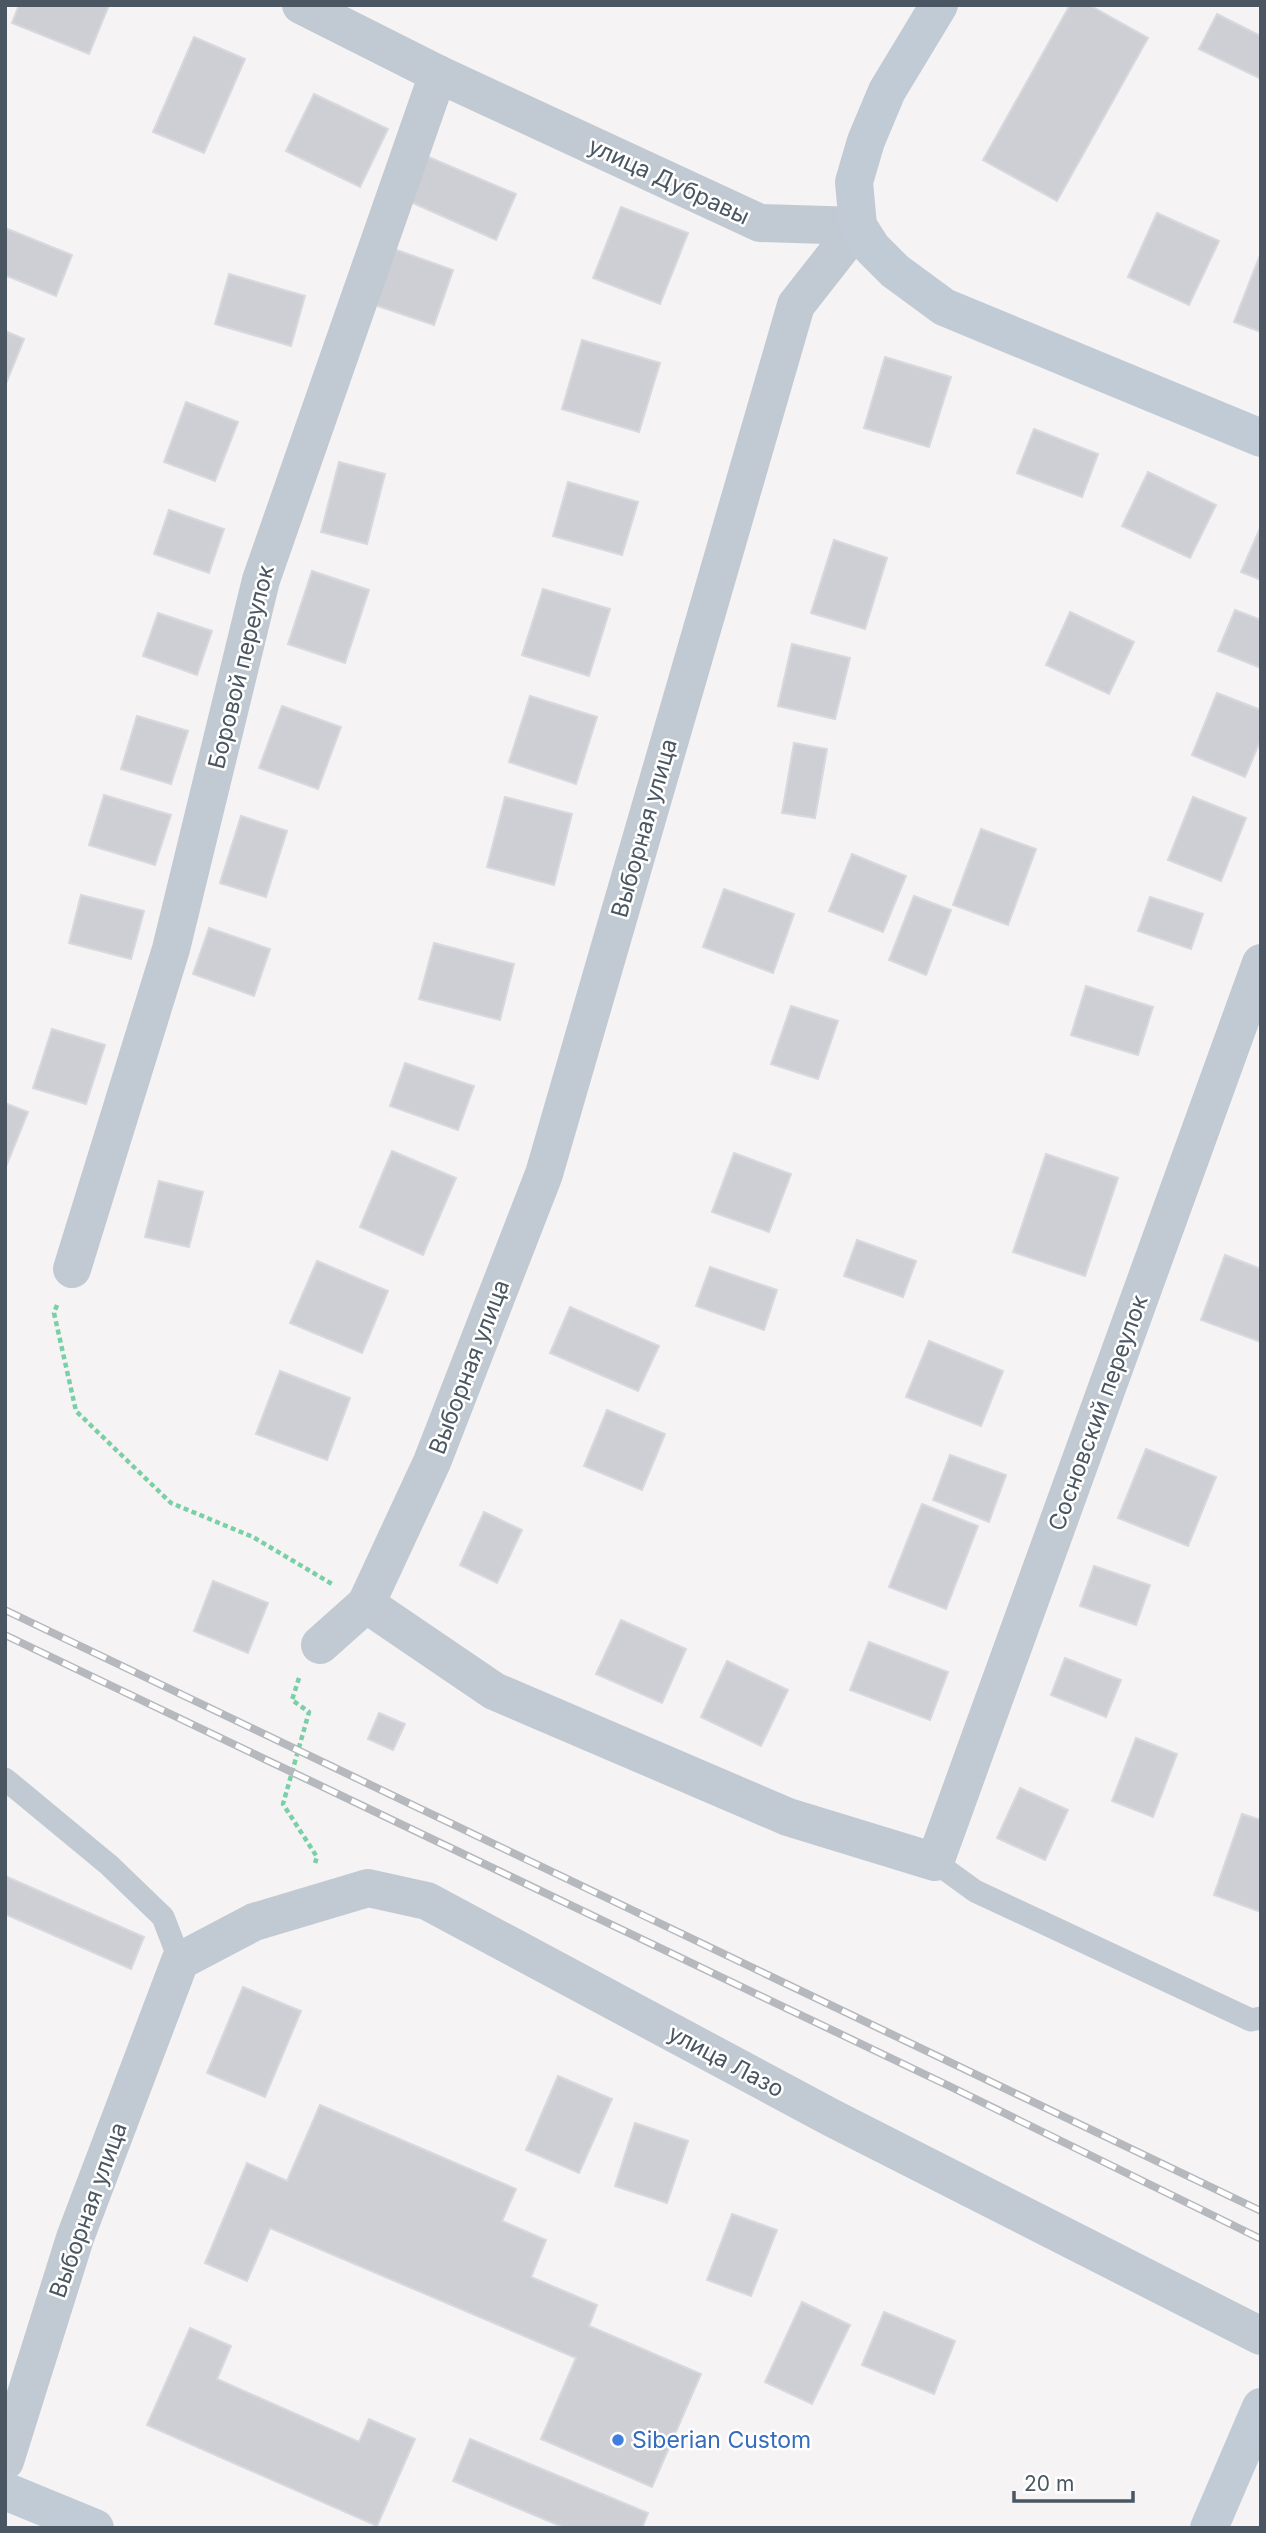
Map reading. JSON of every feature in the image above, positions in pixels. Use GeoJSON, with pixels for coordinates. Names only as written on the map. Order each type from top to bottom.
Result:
{"type":"FeatureCollection","features":[{"type":"Feature","properties":{"kind":"main road"},"geometry":{"type":"LineString","coordinates":[[939,5],[887,91],[866,141],[854,182],[858,226],[872,248],[895,271],[944,307],[1261,438]]}},
{"type":"Feature","properties":{"kind":"main road"},"geometry":{"type":"LineString","coordinates":[[1209,2528],[1257,2415]]}},
{"type":"Feature","properties":{"kind":"main road"},"geometry":{"type":"LineString","coordinates":[[5,2491],[95,2528]]}},
{"type":"Feature","properties":{"kind":"street","name":"улица Дубравы"},"geometry":{"type":"LineString","coordinates":[[301,5],[438,74],[760,223],[858,226]]}},
{"type":"Feature","properties":{"kind":"street","name":"Боровой переулок"},"geometry":{"type":"LineString","coordinates":[[72,1269],[171,949],[261,580],[438,74]]}},
{"type":"Feature","properties":{"kind":"street","name":"Выборная улица"},"geometry":{"type":"LineString","coordinates":[[320,1645],[366,1604],[432,1462],[544,1174],[796,305],[858,226]]}},
{"type":"Feature","properties":{"kind":"street","name":"Сосновский переулок"},"geometry":{"type":"LineString","coordinates":[[935,1862],[1261,963]]}},
{"type":"Feature","properties":{"kind":"street"},"geometry":{"type":"LineString","coordinates":[[366,1604],[494,1691],[788,1818],[935,1862]]}},
{"type":"Feature","properties":{"kind":"street","name":"улица Лазо"},"geometry":{"type":"LineString","coordinates":[[180,1961],[254,1922],[368,1888],[427,1902],[820,2111],[1261,2336]]}},
{"type":"Feature","properties":{"kind":"street","name":"Выборная улица"},"geometry":{"type":"LineString","coordinates":[[5,2461],[75,2238],[180,1961]]}},
{"type":"Feature","properties":{"kind":"lane"},"geometry":{"type":"LineString","coordinates":[[5,1779],[109,1865],[163,1917],[180,1961]]}},
{"type":"Feature","properties":{"kind":"lane"},"geometry":{"type":"LineString","coordinates":[[935,1862],[975,1891],[1251,2020],[1261,2018]]}},
{"type":"Feature","properties":{"kind":"path"},"geometry":{"type":"LineString","coordinates":[[72,1269],[54,1313],[76,1411],[171,1503],[253,1536],[366,1604]]}},
{"type":"Feature","properties":{"kind":"path"},"geometry":{"type":"LineString","coordinates":[[302,1906],[317,1857],[283,1804],[309,1712],[292,1700],[298,1681],[320,1645]]}},
{"type":"Feature","properties":{"kind":"building"},"geometry":{"type":"Polygon","coordinates":[[[19,5],[109,5],[89,54],[12,23],[19,5]]]}},
{"type":"Feature","properties":{"kind":"building"},"geometry":{"type":"Polygon","coordinates":[[[1070,5],[1089,5],[1148,38],[1057,201],[983,160],[1070,5]]]}},
{"type":"Feature","properties":{"kind":"building"},"geometry":{"type":"Polygon","coordinates":[[[1217,14],[1261,36],[1261,79],[1199,49],[1217,14]]]}},
{"type":"Feature","properties":{"kind":"building"},"geometry":{"type":"Polygon","coordinates":[[[194,37],[245,59],[204,153],[153,132],[194,37]]]}},
{"type":"Feature","properties":{"kind":"building"},"geometry":{"type":"Polygon","coordinates":[[[314,94],[388,129],[360,187],[286,151],[314,94]]]}},
{"type":"Feature","properties":{"kind":"building"},"geometry":{"type":"Polygon","coordinates":[[[426,156],[516,194],[496,240],[406,200],[426,156]]]}},
{"type":"Feature","properties":{"kind":"building"},"geometry":{"type":"Polygon","coordinates":[[[621,207],[688,233],[660,304],[593,278],[621,207]]]}},
{"type":"Feature","properties":{"kind":"building"},"geometry":{"type":"Polygon","coordinates":[[[1157,213],[1219,241],[1189,305],[1128,277],[1157,213]]]}},
{"type":"Feature","properties":{"kind":"building"},"geometry":{"type":"Polygon","coordinates":[[[5,228],[72,255],[56,296],[5,275],[5,228]]]}},
{"type":"Feature","properties":{"kind":"building"},"geometry":{"type":"Polygon","coordinates":[[[391,248],[453,270],[434,325],[372,304],[391,248]]]}},
{"type":"Feature","properties":{"kind":"building"},"geometry":{"type":"Polygon","coordinates":[[[1261,255],[1261,332],[1234,322],[1261,255]]]}},
{"type":"Feature","properties":{"kind":"building"},"geometry":{"type":"Polygon","coordinates":[[[229,274],[305,296],[291,346],[215,324],[229,274]]]}},
{"type":"Feature","properties":{"kind":"building"},"geometry":{"type":"Polygon","coordinates":[[[5,331],[24,339],[5,386],[5,331]]]}},
{"type":"Feature","properties":{"kind":"building"},"geometry":{"type":"Polygon","coordinates":[[[582,340],[660,363],[639,432],[562,409],[582,340]]]}},
{"type":"Feature","properties":{"kind":"building"},"geometry":{"type":"Polygon","coordinates":[[[885,357],[951,377],[929,447],[864,428],[885,357]]]}},
{"type":"Feature","properties":{"kind":"building"},"geometry":{"type":"Polygon","coordinates":[[[186,402],[238,422],[215,481],[164,462],[186,402]]]}},
{"type":"Feature","properties":{"kind":"building"},"geometry":{"type":"Polygon","coordinates":[[[1034,429],[1098,454],[1082,497],[1017,473],[1034,429]]]}},
{"type":"Feature","properties":{"kind":"building"},"geometry":{"type":"Polygon","coordinates":[[[339,462],[385,474],[367,544],[321,532],[339,462]]]}},
{"type":"Feature","properties":{"kind":"building"},"geometry":{"type":"Polygon","coordinates":[[[1148,472],[1216,505],[1190,558],[1122,526],[1148,472]]]}},
{"type":"Feature","properties":{"kind":"building"},"geometry":{"type":"Polygon","coordinates":[[[568,482],[638,502],[622,555],[553,536],[568,482]]]}},
{"type":"Feature","properties":{"kind":"building"},"geometry":{"type":"Polygon","coordinates":[[[169,510],[224,529],[209,573],[154,554],[169,510]]]}},
{"type":"Feature","properties":{"kind":"building"},"geometry":{"type":"Polygon","coordinates":[[[1261,526],[1261,580],[1241,572],[1261,526]]]}},
{"type":"Feature","properties":{"kind":"building"},"geometry":{"type":"Polygon","coordinates":[[[834,540],[887,558],[865,629],[811,613],[834,540]]]}},
{"type":"Feature","properties":{"kind":"building"},"geometry":{"type":"Polygon","coordinates":[[[312,571],[369,590],[345,663],[288,644],[312,571]]]}},
{"type":"Feature","properties":{"kind":"building"},"geometry":{"type":"Polygon","coordinates":[[[543,589],[610,609],[589,676],[522,655],[543,589]]]}},
{"type":"Feature","properties":{"kind":"building"},"geometry":{"type":"Polygon","coordinates":[[[1235,610],[1261,620],[1261,668],[1218,651],[1235,610]]]}},
{"type":"Feature","properties":{"kind":"building"},"geometry":{"type":"Polygon","coordinates":[[[1070,612],[1134,642],[1109,694],[1046,665],[1070,612]]]}},
{"type":"Feature","properties":{"kind":"building"},"geometry":{"type":"Polygon","coordinates":[[[158,613],[212,631],[197,675],[143,656],[158,613]]]}},
{"type":"Feature","properties":{"kind":"building"},"geometry":{"type":"Polygon","coordinates":[[[792,644],[850,658],[835,719],[778,706],[792,644]]]}},
{"type":"Feature","properties":{"kind":"building"},"geometry":{"type":"Polygon","coordinates":[[[1217,693],[1261,710],[1261,739],[1245,777],[1192,755],[1217,693]]]}},
{"type":"Feature","properties":{"kind":"building"},"geometry":{"type":"Polygon","coordinates":[[[530,696],[597,717],[576,784],[509,762],[530,696]]]}},
{"type":"Feature","properties":{"kind":"building"},"geometry":{"type":"Polygon","coordinates":[[[282,706],[341,727],[318,789],[259,768],[282,706]]]}},
{"type":"Feature","properties":{"kind":"building"},"geometry":{"type":"Polygon","coordinates":[[[137,716],[188,731],[171,784],[121,769],[137,716]]]}},
{"type":"Feature","properties":{"kind":"building"},"geometry":{"type":"Polygon","coordinates":[[[794,743],[827,749],[815,818],[782,813],[794,743]]]}},
{"type":"Feature","properties":{"kind":"building"},"geometry":{"type":"Polygon","coordinates":[[[104,795],[171,815],[155,865],[89,845],[104,795]]]}},
{"type":"Feature","properties":{"kind":"building"},"geometry":{"type":"Polygon","coordinates":[[[505,797],[572,814],[554,885],[487,867],[505,797]]]}},
{"type":"Feature","properties":{"kind":"building"},"geometry":{"type":"Polygon","coordinates":[[[1193,797],[1246,818],[1221,881],[1168,860],[1193,797]]]}},
{"type":"Feature","properties":{"kind":"building"},"geometry":{"type":"Polygon","coordinates":[[[241,816],[287,831],[266,897],[220,883],[241,816]]]}},
{"type":"Feature","properties":{"kind":"building"},"geometry":{"type":"Polygon","coordinates":[[[981,829],[1036,849],[1008,925],[953,905],[981,829]]]}},
{"type":"Feature","properties":{"kind":"building"},"geometry":{"type":"Polygon","coordinates":[[[852,854],[906,876],[883,932],[829,911],[852,854]]]}},
{"type":"Feature","properties":{"kind":"building"},"geometry":{"type":"Polygon","coordinates":[[[724,889],[794,914],[773,973],[703,947],[724,889]]]}},
{"type":"Feature","properties":{"kind":"building"},"geometry":{"type":"Polygon","coordinates":[[[81,895],[144,911],[131,959],[69,943],[81,895]]]}},
{"type":"Feature","properties":{"kind":"building"},"geometry":{"type":"Polygon","coordinates":[[[914,896],[951,910],[926,975],[889,960],[914,896]]]}},
{"type":"Feature","properties":{"kind":"building"},"geometry":{"type":"Polygon","coordinates":[[[1150,897],[1203,914],[1191,949],[1138,931],[1150,897]]]}},
{"type":"Feature","properties":{"kind":"building"},"geometry":{"type":"Polygon","coordinates":[[[209,928],[270,949],[254,996],[193,974],[209,928]]]}},
{"type":"Feature","properties":{"kind":"building"},"geometry":{"type":"Polygon","coordinates":[[[434,943],[514,964],[500,1020],[419,999],[434,943]]]}},
{"type":"Feature","properties":{"kind":"building"},"geometry":{"type":"Polygon","coordinates":[[[1086,986],[1153,1007],[1138,1055],[1071,1035],[1086,986]]]}},
{"type":"Feature","properties":{"kind":"building"},"geometry":{"type":"Polygon","coordinates":[[[791,1006],[838,1021],[818,1079],[771,1064],[791,1006]]]}},
{"type":"Feature","properties":{"kind":"building"},"geometry":{"type":"Polygon","coordinates":[[[52,1029],[105,1045],[86,1104],[33,1088],[52,1029]]]}},
{"type":"Feature","properties":{"kind":"building"},"geometry":{"type":"Polygon","coordinates":[[[405,1063],[474,1086],[458,1130],[390,1106],[405,1063]]]}},
{"type":"Feature","properties":{"kind":"building"},"geometry":{"type":"Polygon","coordinates":[[[5,1103],[28,1112],[7,1164],[5,1163],[5,1103]]]}},
{"type":"Feature","properties":{"kind":"building"},"geometry":{"type":"Polygon","coordinates":[[[392,1151],[456,1178],[423,1255],[360,1227],[392,1151]]]}},
{"type":"Feature","properties":{"kind":"building"},"geometry":{"type":"Polygon","coordinates":[[[734,1153],[791,1174],[769,1232],[712,1212],[734,1153]]]}},
{"type":"Feature","properties":{"kind":"building"},"geometry":{"type":"Polygon","coordinates":[[[1046,1154],[1118,1178],[1085,1276],[1013,1252],[1046,1154]]]}},
{"type":"Feature","properties":{"kind":"building"},"geometry":{"type":"Polygon","coordinates":[[[159,1181],[203,1192],[189,1247],[145,1237],[159,1181]]]}},
{"type":"Feature","properties":{"kind":"building"},"geometry":{"type":"Polygon","coordinates":[[[857,1240],[916,1261],[903,1297],[844,1276],[857,1240]]]}},
{"type":"Feature","properties":{"kind":"building"},"geometry":{"type":"Polygon","coordinates":[[[1225,1255],[1261,1269],[1261,1342],[1201,1320],[1225,1255]]]}},
{"type":"Feature","properties":{"kind":"building"},"geometry":{"type":"Polygon","coordinates":[[[317,1261],[388,1291],[362,1353],[290,1323],[317,1261]]]}},
{"type":"Feature","properties":{"kind":"building"},"geometry":{"type":"Polygon","coordinates":[[[710,1267],[777,1290],[764,1330],[696,1306],[710,1267]]]}},
{"type":"Feature","properties":{"kind":"building"},"geometry":{"type":"Polygon","coordinates":[[[570,1307],[659,1346],[638,1391],[550,1353],[570,1307]]]}},
{"type":"Feature","properties":{"kind":"building"},"geometry":{"type":"Polygon","coordinates":[[[929,1341],[1003,1371],[981,1426],[906,1397],[929,1341]]]}},
{"type":"Feature","properties":{"kind":"building"},"geometry":{"type":"Polygon","coordinates":[[[280,1371],[350,1398],[327,1460],[256,1434],[280,1371]]]}},
{"type":"Feature","properties":{"kind":"building"},"geometry":{"type":"Polygon","coordinates":[[[607,1410],[665,1434],[642,1490],[584,1466],[607,1410]]]}},
{"type":"Feature","properties":{"kind":"building"},"geometry":{"type":"Polygon","coordinates":[[[1146,1449],[1216,1477],[1188,1546],[1118,1518],[1146,1449]]]}},
{"type":"Feature","properties":{"kind":"building"},"geometry":{"type":"Polygon","coordinates":[[[950,1455],[1006,1475],[989,1522],[933,1500],[950,1455]]]}},
{"type":"Feature","properties":{"kind":"building"},"geometry":{"type":"Polygon","coordinates":[[[922,1504],[978,1526],[946,1609],[889,1587],[922,1504]]]}},
{"type":"Feature","properties":{"kind":"building"},"geometry":{"type":"Polygon","coordinates":[[[484,1512],[522,1530],[497,1583],[460,1565],[484,1512]]]}},
{"type":"Feature","properties":{"kind":"building"},"geometry":{"type":"Polygon","coordinates":[[[1094,1566],[1150,1585],[1136,1625],[1080,1606],[1094,1566]]]}},
{"type":"Feature","properties":{"kind":"building"},"geometry":{"type":"Polygon","coordinates":[[[213,1581],[268,1603],[248,1653],[194,1631],[213,1581]]]}},
{"type":"Feature","properties":{"kind":"building"},"geometry":{"type":"Polygon","coordinates":[[[621,1620],[686,1649],[662,1703],[596,1674],[621,1620]]]}},
{"type":"Feature","properties":{"kind":"building"},"geometry":{"type":"Polygon","coordinates":[[[869,1642],[948,1672],[930,1720],[850,1690],[869,1642]]]}},
{"type":"Feature","properties":{"kind":"building"},"geometry":{"type":"Polygon","coordinates":[[[1065,1658],[1121,1680],[1106,1717],[1051,1695],[1065,1658]]]}},
{"type":"Feature","properties":{"kind":"building"},"geometry":{"type":"Polygon","coordinates":[[[727,1661],[788,1690],[761,1746],[701,1717],[727,1661]]]}},
{"type":"Feature","properties":{"kind":"building"},"geometry":{"type":"Polygon","coordinates":[[[379,1713],[405,1724],[393,1750],[368,1739],[379,1713]]]}},
{"type":"Feature","properties":{"kind":"building"},"geometry":{"type":"Polygon","coordinates":[[[1136,1738],[1177,1754],[1153,1817],[1112,1801],[1136,1738]]]}},
{"type":"Feature","properties":{"kind":"building"},"geometry":{"type":"Polygon","coordinates":[[[1020,1788],[1068,1810],[1045,1860],[997,1838],[1020,1788]]]}},
{"type":"Feature","properties":{"kind":"building"},"geometry":{"type":"Polygon","coordinates":[[[1242,1814],[1261,1820],[1261,1912],[1214,1895],[1242,1814]]]}},
{"type":"Feature","properties":{"kind":"building"},"geometry":{"type":"Polygon","coordinates":[[[5,1876],[144,1937],[131,1969],[5,1914],[5,1876]]]}},
{"type":"Feature","properties":{"kind":"building"},"geometry":{"type":"Polygon","coordinates":[[[243,1987],[301,2011],[265,2097],[207,2073],[243,1987]]]}},
{"type":"Feature","properties":{"kind":"building"},"geometry":{"type":"Polygon","coordinates":[[[558,2076],[612,2099],[579,2173],[526,2150],[558,2076]]]}},
{"type":"Feature","properties":{"kind":"building"},"geometry":{"type":"Polygon","coordinates":[[[320,2105],[516,2189],[502,2221],[546,2240],[531,2277],[597,2305],[589,2326],[701,2374],[652,2487],[541,2439],[576,2358],[270,2228],[247,2281],[205,2263],[247,2163],[287,2181],[320,2105]]]}},
{"type":"Feature","properties":{"kind":"building"},"geometry":{"type":"Polygon","coordinates":[[[635,2123],[688,2141],[667,2203],[615,2186],[635,2123]]]}},
{"type":"Feature","properties":{"kind":"building"},"geometry":{"type":"Polygon","coordinates":[[[732,2214],[777,2230],[751,2296],[707,2280],[732,2214]]]}},
{"type":"Feature","properties":{"kind":"building"},"geometry":{"type":"Polygon","coordinates":[[[802,2302],[850,2325],[812,2404],[765,2382],[802,2302]]]}},
{"type":"Feature","properties":{"kind":"building"},"geometry":{"type":"Polygon","coordinates":[[[884,2312],[955,2341],[934,2394],[862,2365],[884,2312]]]}},
{"type":"Feature","properties":{"kind":"building"},"geometry":{"type":"Polygon","coordinates":[[[190,2328],[231,2346],[217,2379],[359,2442],[369,2419],[415,2439],[377,2526],[147,2425],[190,2328]]]}},
{"type":"Feature","properties":{"kind":"building"},"geometry":{"type":"Polygon","coordinates":[[[470,2439],[648,2513],[642,2528],[565,2528],[453,2481],[470,2439]]]}},
{"type":"Feature","properties":{"kind":"railway"},"geometry":{"type":"LineString","coordinates":[[5,1610],[1261,2211]]}},
{"type":"Feature","properties":{"kind":"railway"},"geometry":{"type":"LineString","coordinates":[[5,1635],[947,2085],[1261,2239]]}},
{"type":"Feature","properties":{"kind":"place","name":"Siberian Custom"},"geometry":{"type":"Point","coordinates":[618,2440]}}]}
